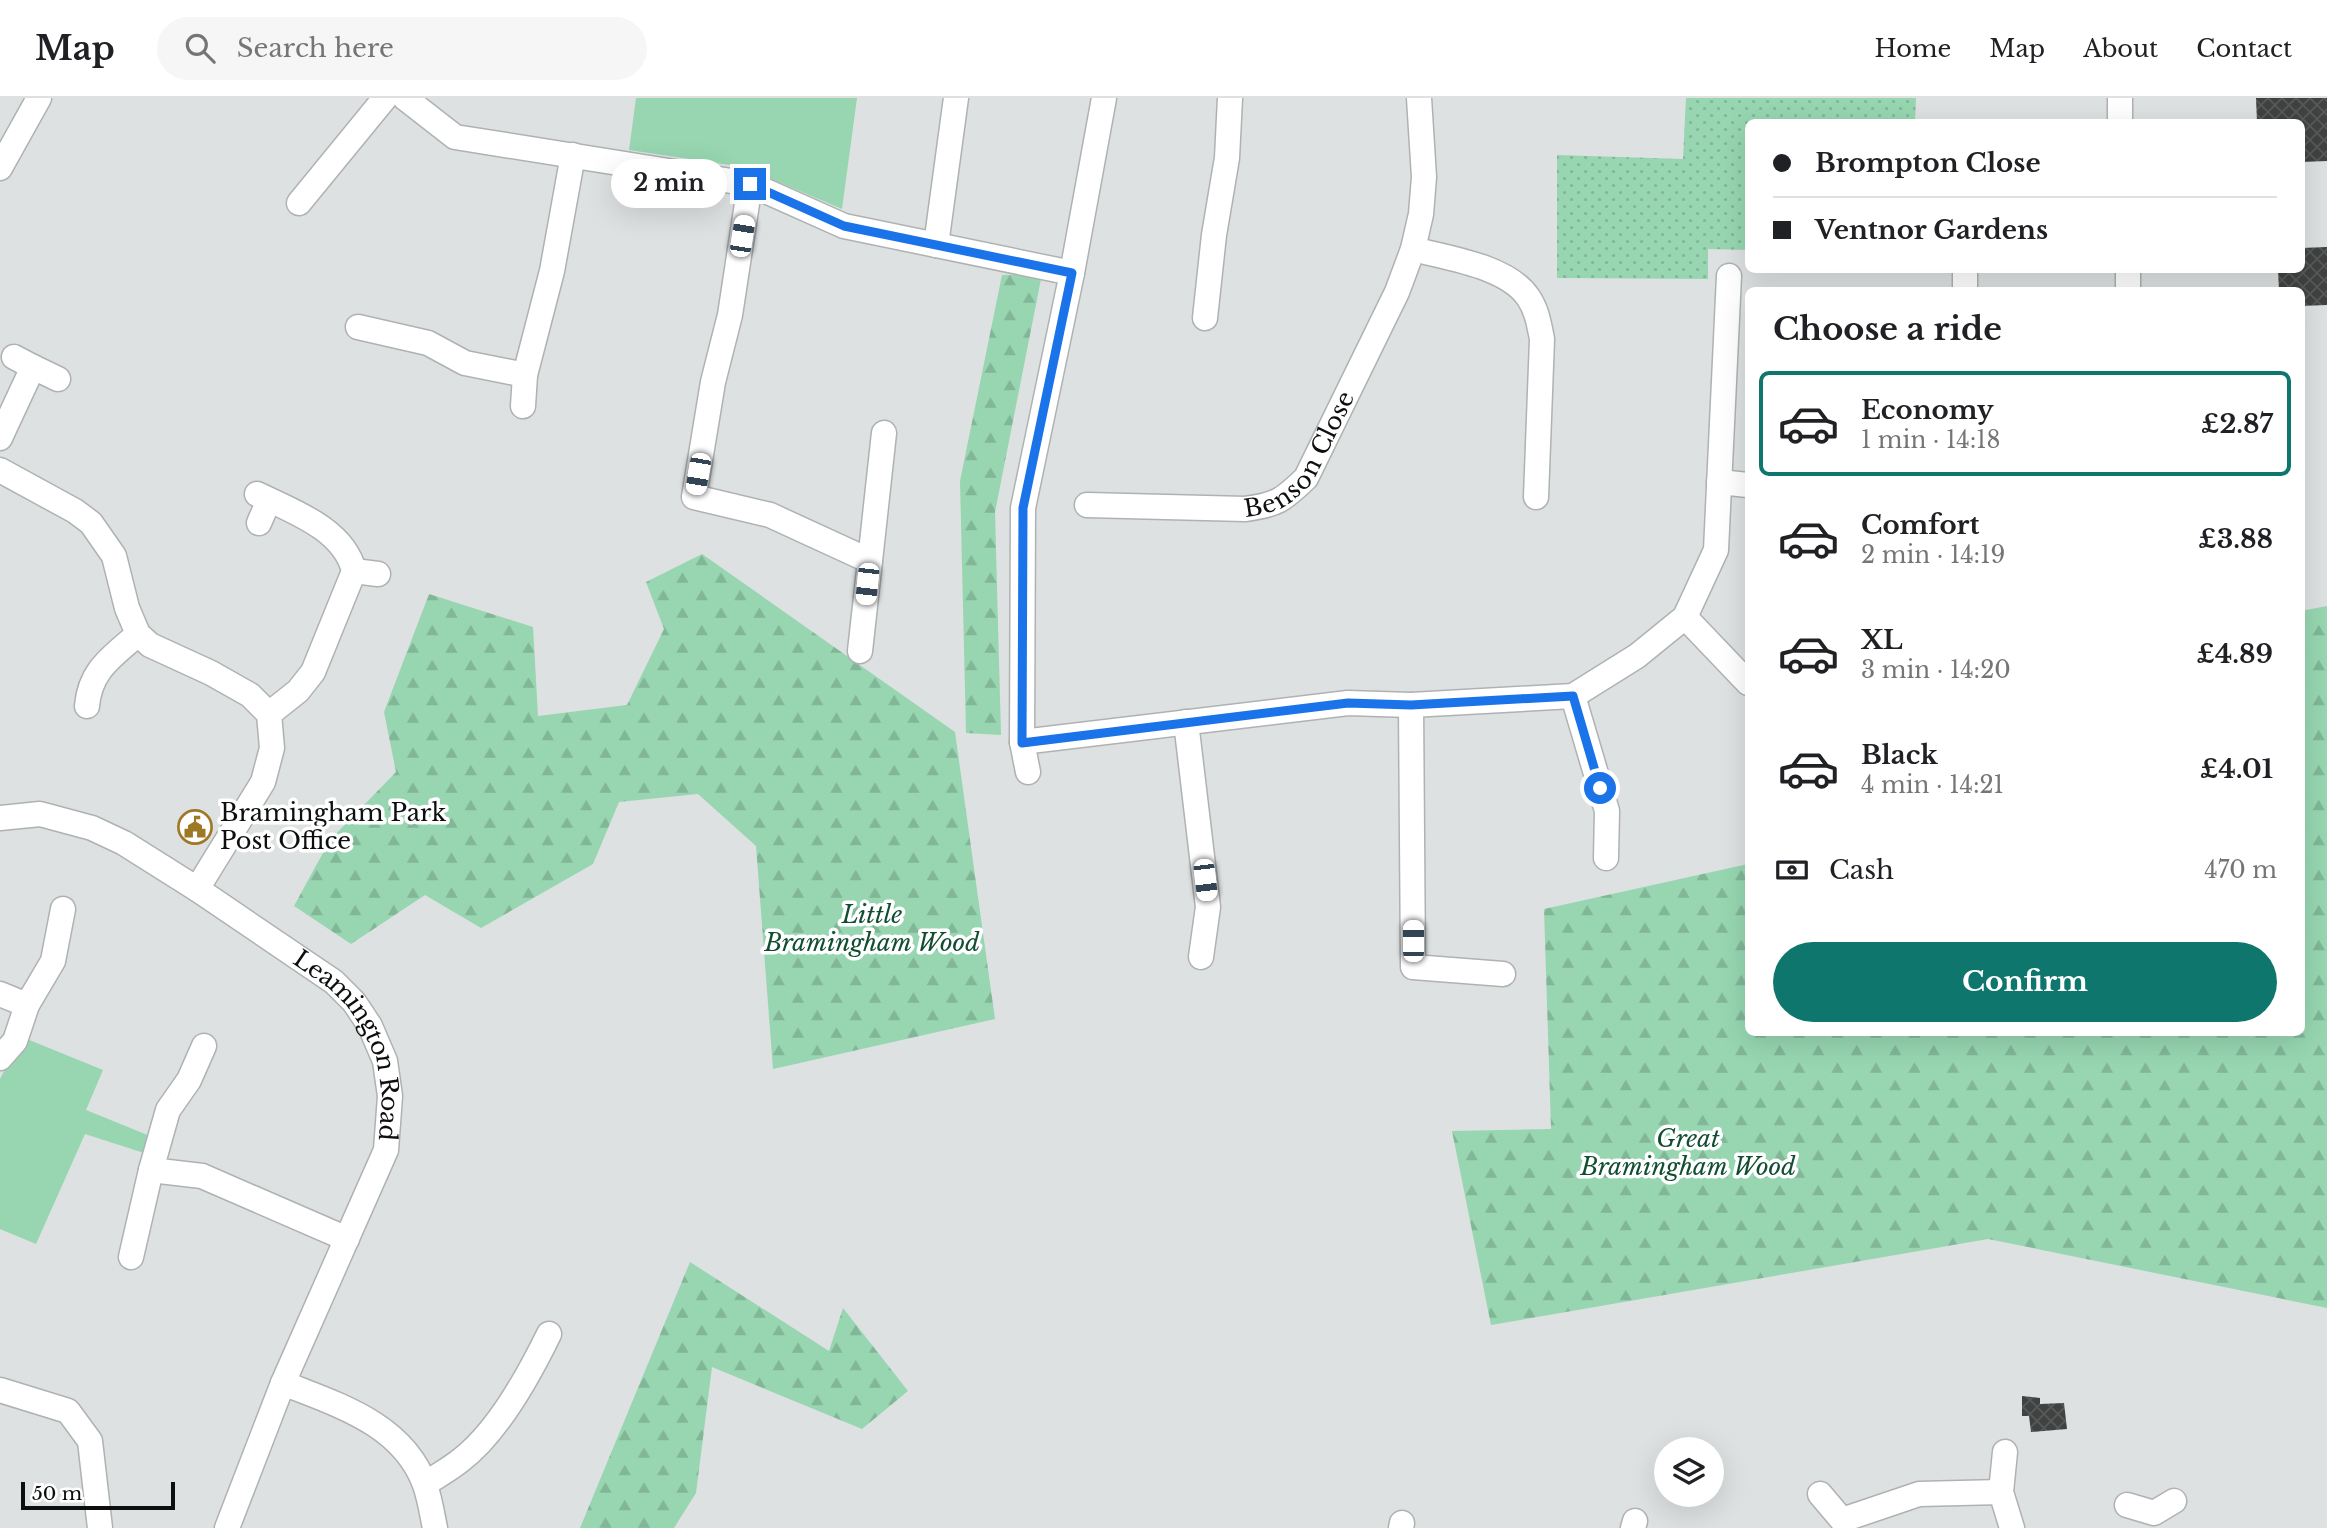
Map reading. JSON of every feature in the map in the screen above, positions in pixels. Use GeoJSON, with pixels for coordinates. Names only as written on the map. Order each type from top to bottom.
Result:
{"type":"FeatureCollection","features":[{"type":"Feature","properties":{"kind":"street"},"geometry":{"type":"LineString","coordinates":[[0,168],[39,98]]}},
{"type":"Feature","properties":{"kind":"street"},"geometry":{"type":"LineString","coordinates":[[299,203],[384,98]]}},
{"type":"Feature","properties":{"kind":"street"},"geometry":{"type":"LineString","coordinates":[[405,98],[455,137],[750,184],[844,226],[1072,273]]}},
{"type":"Feature","properties":{"kind":"street"},"geometry":{"type":"LineString","coordinates":[[936,245],[956,98]]}},
{"type":"Feature","properties":{"kind":"street"},"geometry":{"type":"LineString","coordinates":[[1028,772],[1022,743],[1023,508],[1072,273],[1104,98]]}},
{"type":"Feature","properties":{"kind":"street"},"geometry":{"type":"LineString","coordinates":[[1205,318],[1214,235],[1227,158],[1230,98]]}},
{"type":"Feature","properties":{"kind":"street","name":"Benson Close"},"geometry":{"type":"LineString","coordinates":[[1087,505],[1245,509],[1271,506],[1306,478],[1397,292],[1413,249],[1421,214],[1424,177],[1419,98]]}},
{"type":"Feature","properties":{"kind":"street"},"geometry":{"type":"LineString","coordinates":[[2120,98],[2120,119]]}},
{"type":"Feature","properties":{"kind":"street"},"geometry":{"type":"LineString","coordinates":[[523,405],[525,375],[552,271],[573,155]]}},
{"type":"Feature","properties":{"kind":"street"},"geometry":{"type":"LineString","coordinates":[[750,184],[730,314],[713,382],[694,497],[770,515],[870,561]]}},
{"type":"Feature","properties":{"kind":"street"},"geometry":{"type":"LineString","coordinates":[[1413,249],[1479,266],[1505,278],[1527,295],[1537,314],[1542,339],[1536,497]]}},
{"type":"Feature","properties":{"kind":"street"},"geometry":{"type":"LineString","coordinates":[[1022,743],[1348,703],[1411,705],[1573,696],[1637,656],[1685,617],[1716,550],[1729,276]]}},
{"type":"Feature","properties":{"kind":"street"},"geometry":{"type":"LineString","coordinates":[[358,327],[428,343],[466,363],[525,375]]}},
{"type":"Feature","properties":{"kind":"street"},"geometry":{"type":"LineString","coordinates":[[0,438],[23,362],[58,379]]}},
{"type":"Feature","properties":{"kind":"street"},"geometry":{"type":"LineString","coordinates":[[860,651],[884,433]]}},
{"type":"Feature","properties":{"kind":"street"},"geometry":{"type":"LineString","coordinates":[[0,470],[92,523],[114,556],[127,608],[138,634],[150,645],[211,673],[250,695],[269,715],[272,748],[263,782],[198,889]]}},
{"type":"Feature","properties":{"kind":"street"},"geometry":{"type":"LineString","coordinates":[[1719,482],[1745,485]]}},
{"type":"Feature","properties":{"kind":"street"},"geometry":{"type":"LineString","coordinates":[[259,523],[263,497],[309,518],[366,573],[313,672],[298,691],[269,715]]}},
{"type":"Feature","properties":{"kind":"street"},"geometry":{"type":"LineString","coordinates":[[1685,617],[1745,680]]}},
{"type":"Feature","properties":{"kind":"street"},"geometry":{"type":"LineString","coordinates":[[87,706],[88,690],[96,674],[138,634]]}},
{"type":"Feature","properties":{"kind":"street"},"geometry":{"type":"LineString","coordinates":[[1573,696],[1607,811],[1606,858]]}},
{"type":"Feature","properties":{"kind":"street"},"geometry":{"type":"LineString","coordinates":[[1411,705],[1413,967],[1503,974]]}},
{"type":"Feature","properties":{"kind":"street"},"geometry":{"type":"LineString","coordinates":[[1186,722],[1208,907],[1201,957]]}},
{"type":"Feature","properties":{"kind":"street","name":"Leamington Road"},"geometry":{"type":"LineString","coordinates":[[0,818],[40,814],[92,828],[124,843],[198,889],[334,982],[354,1002],[370,1026],[386,1061],[390,1097],[386,1150],[284,1383],[227,1528]]}},
{"type":"Feature","properties":{"kind":"street"},"geometry":{"type":"LineString","coordinates":[[0,1058],[15,1041],[27,1005],[53,961],[63,909]]}},
{"type":"Feature","properties":{"kind":"street"},"geometry":{"type":"LineString","coordinates":[[0,994],[27,1005]]}},
{"type":"Feature","properties":{"kind":"street"},"geometry":{"type":"LineString","coordinates":[[131,1257],[167,1110],[190,1080],[204,1046]]}},
{"type":"Feature","properties":{"kind":"street"},"geometry":{"type":"LineString","coordinates":[[151,1170],[202,1176],[347,1239]]}},
{"type":"Feature","properties":{"kind":"street"},"geometry":{"type":"LineString","coordinates":[[425,1484],[463,1459],[490,1430],[526,1379],[550,1334]]}},
{"type":"Feature","properties":{"kind":"street"},"geometry":{"type":"LineString","coordinates":[[284,1383],[363,1415],[404,1448],[425,1484],[435,1528]]}},
{"type":"Feature","properties":{"kind":"street"},"geometry":{"type":"LineString","coordinates":[[0,1390],[68,1411],[90,1441],[100,1528]]}},
{"type":"Feature","properties":{"kind":"street"},"geometry":{"type":"LineString","coordinates":[[2005,1452],[2001,1492],[2012,1528]]}},
{"type":"Feature","properties":{"kind":"street"},"geometry":{"type":"LineString","coordinates":[[1820,1494],[1842,1524],[1919,1494],[2001,1492]]}},
{"type":"Feature","properties":{"kind":"street"},"geometry":{"type":"LineString","coordinates":[[2127,1505],[2160,1514]]}},
{"type":"Feature","properties":{"kind":"green space"},"geometry":{"type":"Polygon","coordinates":[[[636,98],[857,98],[842,209],[743,167],[629,150],[636,98]]]}},
{"type":"Feature","properties":{"kind":"green space"},"geometry":{"type":"Polygon","coordinates":[[[1686,98],[1916,98],[1915,119],[1745,119],[1745,250],[1708,249],[1708,279],[1557,278],[1557,155],[1683,159],[1686,98]]]}},
{"type":"Feature","properties":{"kind":"green space"},"geometry":{"type":"Polygon","coordinates":[[[1042,274],[995,512],[1001,735],[966,733],[960,481],[1002,275],[1042,274]]]}},
{"type":"Feature","properties":{"kind":"green space","name":"Little Bramingham Wood"},"geometry":{"type":"Polygon","coordinates":[[[702,554],[955,732],[995,1019],[773,1069],[756,846],[698,794],[619,802],[593,864],[481,928],[425,895],[351,944],[294,906],[330,840],[396,772],[384,712],[429,594],[533,627],[538,716],[627,705],[664,629],[646,582],[702,554]]]}},
{"type":"Feature","properties":{"kind":"green space","name":"Great Bramingham Wood"},"geometry":{"type":"Polygon","coordinates":[[[2327,606],[2327,1308],[1988,1239],[1491,1325],[1452,1131],[1551,1129],[1544,909],[1745,865],[1745,1036],[2305,1036],[2305,610],[2327,606]]]}},
{"type":"Feature","properties":{"kind":"green space"},"geometry":{"type":"Polygon","coordinates":[[[22,1037],[103,1070],[86,1110],[150,1136],[144,1153],[85,1134],[36,1244],[0,1229],[0,1079],[22,1037]]]}},
{"type":"Feature","properties":{"kind":"green space"},"geometry":{"type":"Polygon","coordinates":[[[690,1262],[829,1351],[843,1308],[908,1391],[862,1429],[712,1367],[696,1493],[674,1528],[580,1528],[690,1262]]]}},
{"type":"Feature","properties":{"kind":"building"},"geometry":{"type":"Polygon","coordinates":[[[2256,98],[2327,98],[2327,161],[2305,162],[2305,119],[2257,119],[2256,98]]]}},
{"type":"Feature","properties":{"kind":"building"},"geometry":{"type":"Polygon","coordinates":[[[2327,247],[2327,305],[2305,306],[2305,287],[2279,287],[2278,273],[2305,273],[2305,248],[2327,247]]]}},
{"type":"Feature","properties":{"kind":"building"},"geometry":{"type":"Polygon","coordinates":[[[2022,1396],[2040,1398],[2040,1404],[2064,1403],[2067,1429],[2031,1432],[2029,1416],[2022,1416],[2022,1396]]]}},
{"type":"Feature","properties":{"kind":"place","name":"Bramingham Park Post Office"},"geometry":{"type":"Point","coordinates":[195,827]}},
{"type":"Feature","properties":{"kind":"route"},"geometry":{"type":"LineString","coordinates":[[750,184],[844,226],[1072,273],[1023,508],[1022,743],[1348,703],[1411,705],[1573,696],[1600,788]]}}]}
